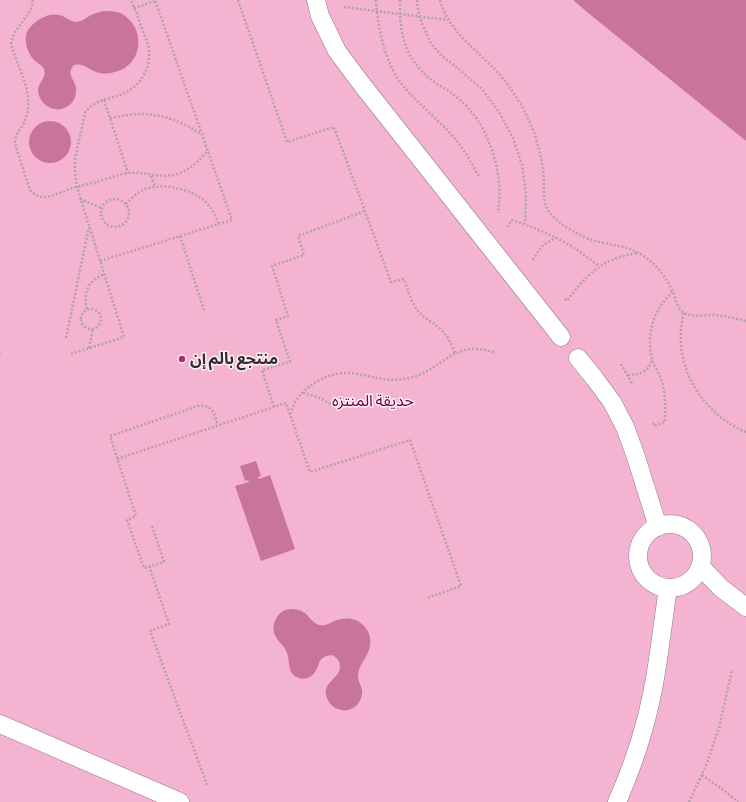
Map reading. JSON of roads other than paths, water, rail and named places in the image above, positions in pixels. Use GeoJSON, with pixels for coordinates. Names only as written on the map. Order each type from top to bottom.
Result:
{"type":"FeatureCollection","features":[{"type":"Feature","properties":{"kind":"lane"},"geometry":{"type":"LineString","coordinates":[[316,0],[320,16],[337,51],[561,337]]}},
{"type":"Feature","properties":{"kind":"lane"},"geometry":{"type":"LineString","coordinates":[[578,358],[612,402],[625,427],[658,526]]}},
{"type":"Feature","properties":{"kind":"lane"},"geometry":{"type":"LineString","coordinates":[[668,524],[679,525],[695,536],[700,546],[702,556],[700,566],[688,583],[678,587],[668,588],[657,585],[648,580],[642,571],[639,561],[639,550],[642,540],[649,532],[658,526],[668,524]]}},
{"type":"Feature","properties":{"kind":"lane"},"geometry":{"type":"LineString","coordinates":[[700,566],[721,588],[746,607]]}},
{"type":"Feature","properties":{"kind":"lane"},"geometry":{"type":"LineString","coordinates":[[618,802],[645,726],[654,685],[668,588]]}},
{"type":"Feature","properties":{"kind":"lane"},"geometry":{"type":"LineString","coordinates":[[0,724],[180,802]]}},
{"type":"Feature","properties":{"kind":"place","name":"منتجع بالم إن"},"geometry":{"type":"Point","coordinates":[182,359]}},
{"type":"Feature","properties":{"kind":"park label","name":"حديقة المنتزه"},"geometry":{"type":"Point","coordinates":[373,401]}}]}
